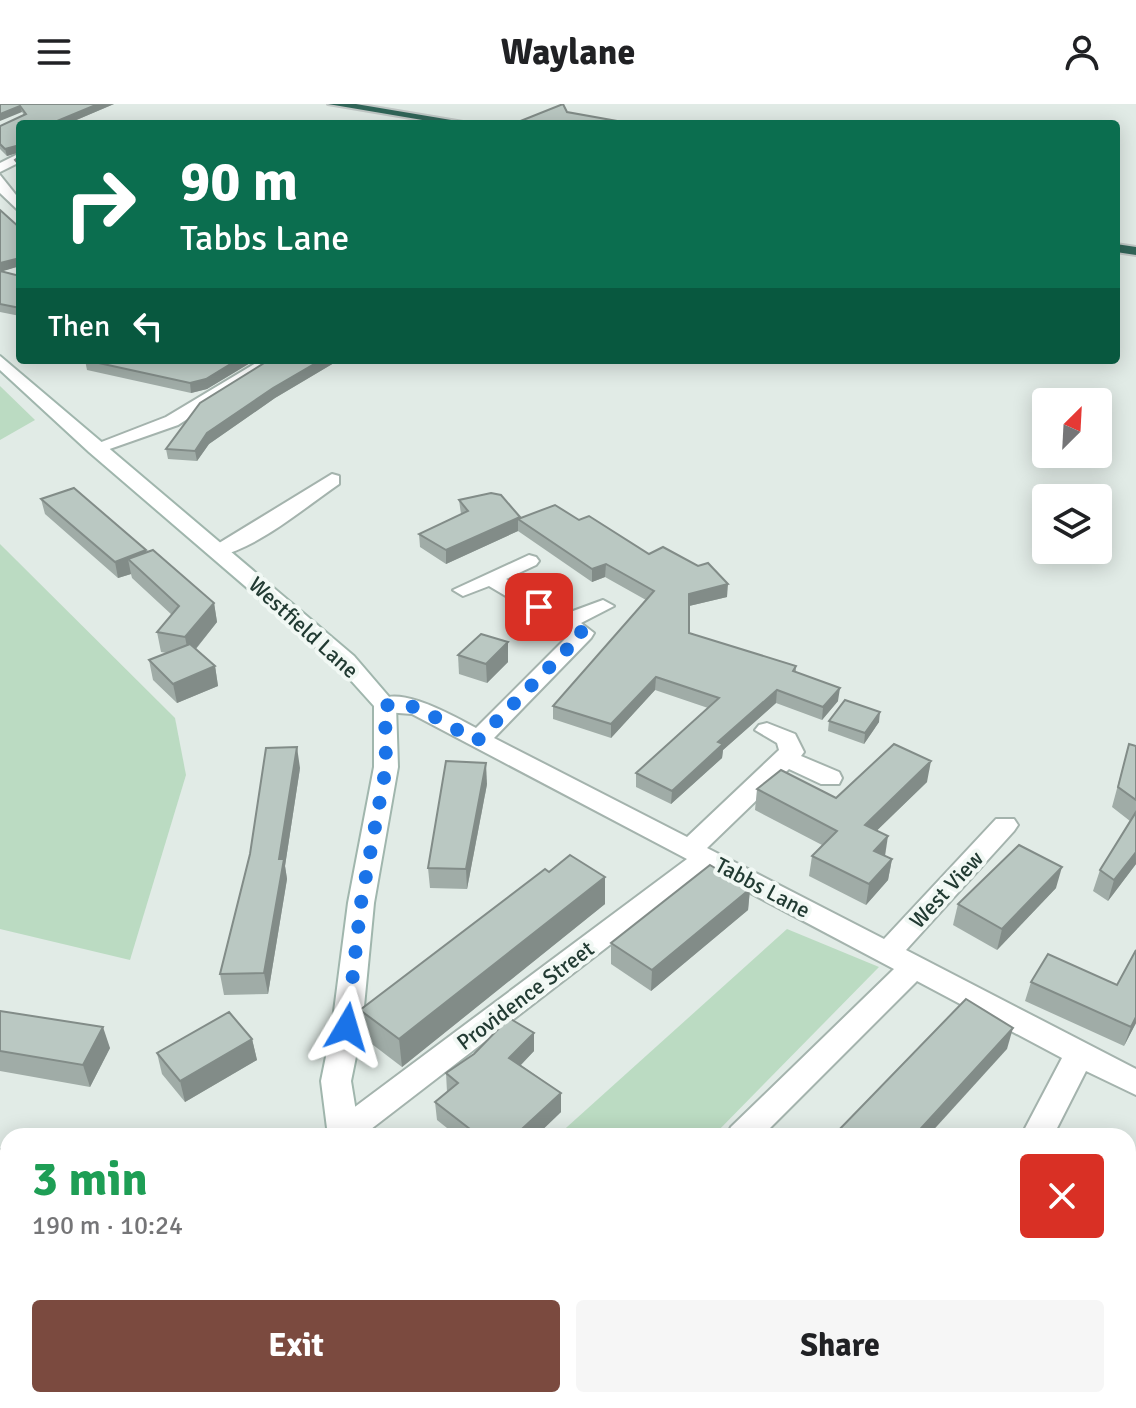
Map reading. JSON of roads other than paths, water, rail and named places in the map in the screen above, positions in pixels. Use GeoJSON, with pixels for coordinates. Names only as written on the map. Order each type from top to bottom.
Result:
{"type":"FeatureCollection","features":[{"type":"Feature","properties":{"kind":"highway"},"geometry":{"type":"LineString","coordinates":[[333,104],[442,120]]}},
{"type":"Feature","properties":{"kind":"street"},"geometry":{"type":"LineString","coordinates":[[0,179],[2,187],[16,203]]}},
{"type":"Feature","properties":{"kind":"street","name":"Westfield Lane"},"geometry":{"type":"LineString","coordinates":[[0,361],[95,448],[346,661],[385,705]]}},
{"type":"Feature","properties":{"kind":"street"},"geometry":{"type":"LineString","coordinates":[[95,448],[172,421],[265,364]]}},
{"type":"Feature","properties":{"kind":"street"},"geometry":{"type":"LineString","coordinates":[[216,551],[254,533],[332,480]]}},
{"type":"Feature","properties":{"kind":"street"},"geometry":{"type":"LineString","coordinates":[[463,590],[529,561]]}},
{"type":"Feature","properties":{"kind":"street"},"geometry":{"type":"LineString","coordinates":[[477,741],[583,633],[490,578]]}},
{"type":"Feature","properties":{"kind":"street"},"geometry":{"type":"LineString","coordinates":[[563,622],[603,606]]}},
{"type":"Feature","properties":{"kind":"street"},"geometry":{"type":"LineString","coordinates":[[342,1128],[336,1081],[347,1027],[361,903],[386,767],[385,705]]}},
{"type":"Feature","properties":{"kind":"street","name":"Tabbs Lane"},"geometry":{"type":"LineString","coordinates":[[385,705],[417,707],[1136,1083]]}},
{"type":"Feature","properties":{"kind":"street"},"geometry":{"type":"LineString","coordinates":[[767,730],[787,739],[789,755],[830,778]]}},
{"type":"Feature","properties":{"kind":"street","name":"Providence Street"},"geometry":{"type":"LineString","coordinates":[[352,1128],[699,853],[789,755]]}},
{"type":"Feature","properties":{"kind":"street","name":"West View"},"geometry":{"type":"LineString","coordinates":[[888,952],[1005,825]]}},
{"type":"Feature","properties":{"kind":"street"},"geometry":{"type":"LineString","coordinates":[[750,1128],[914,967]]}},
{"type":"Feature","properties":{"kind":"street"},"geometry":{"type":"LineString","coordinates":[[1041,1128],[1079,1055]]}}]}
